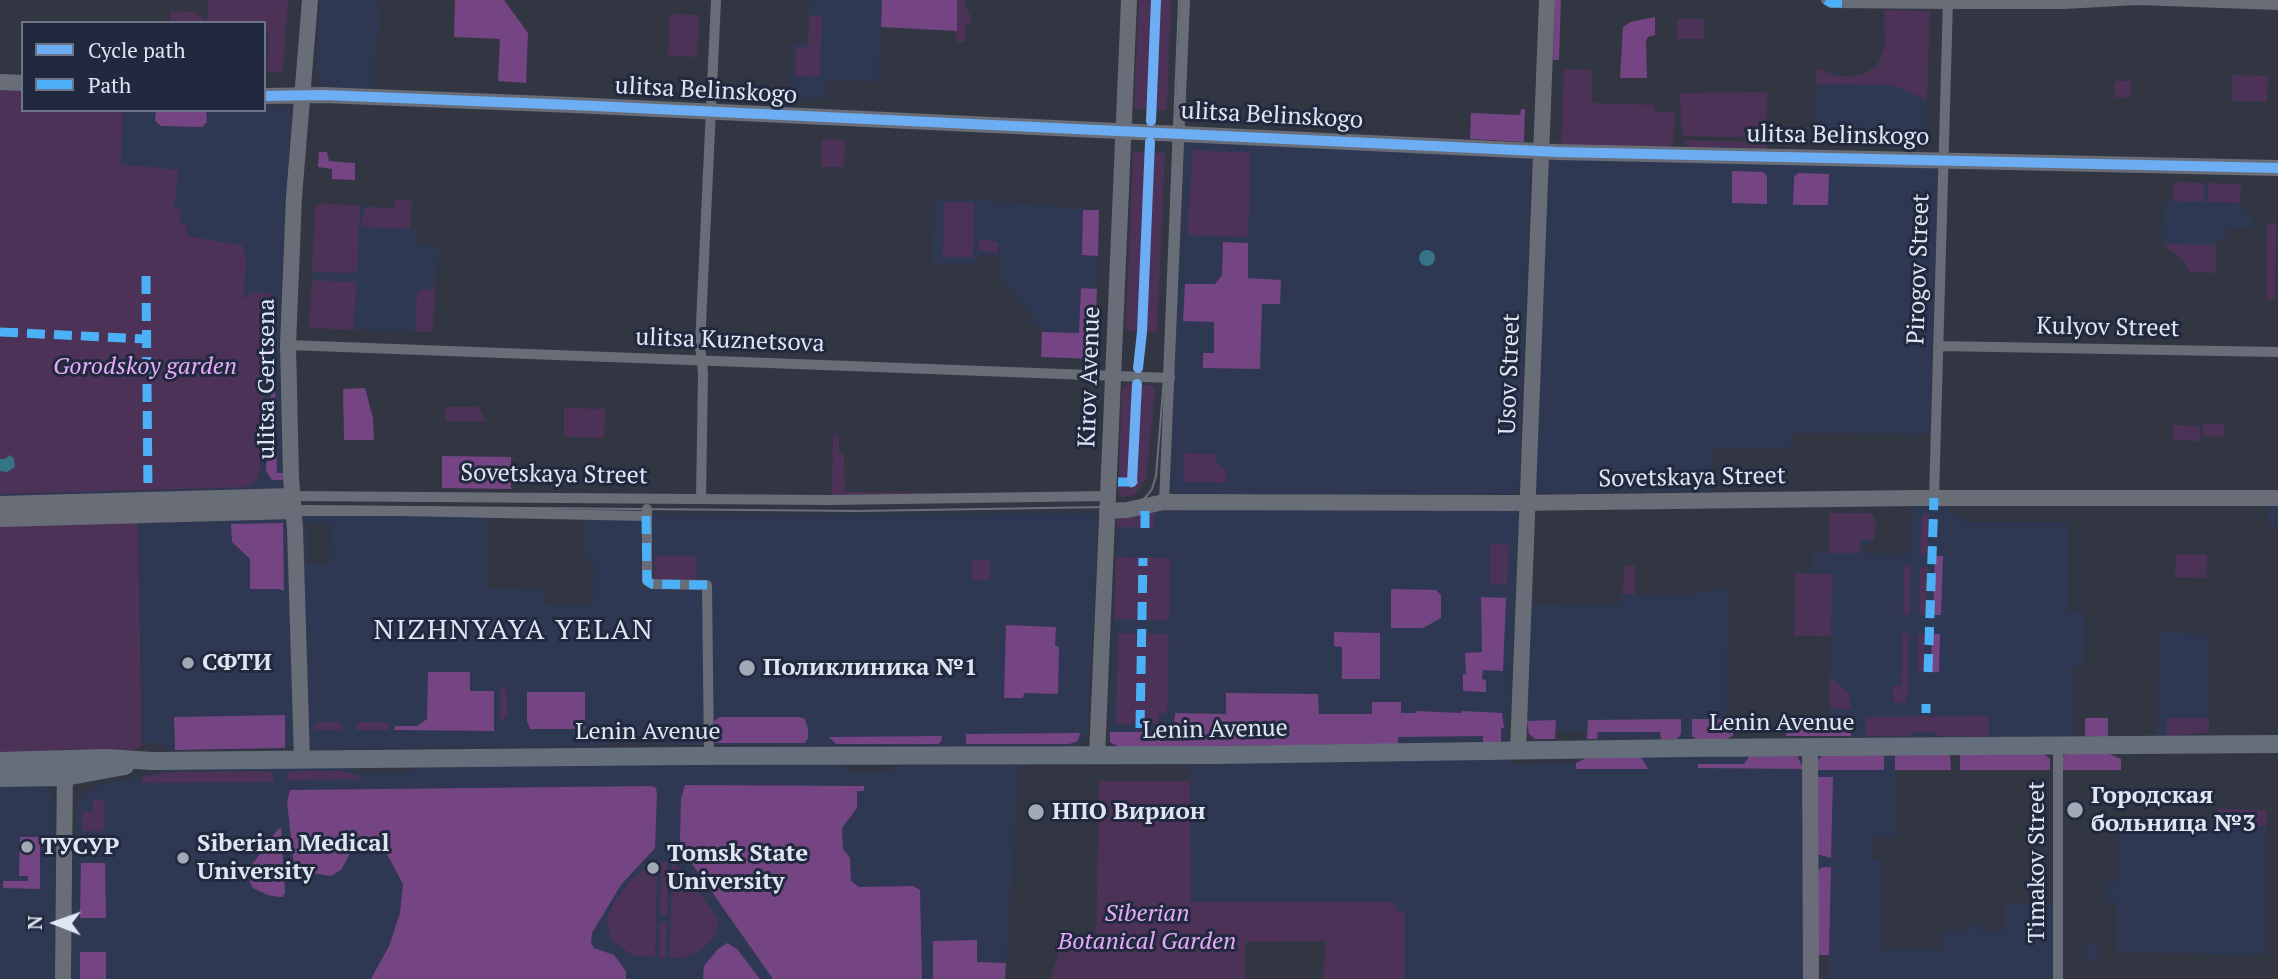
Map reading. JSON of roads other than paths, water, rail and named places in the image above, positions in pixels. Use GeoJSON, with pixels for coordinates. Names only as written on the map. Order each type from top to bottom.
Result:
{"type":"FeatureCollection","features":[{"type":"Feature","properties":{"kind":"main road","name":"Lenin Avenue"},"geometry":{"type":"LineString","coordinates":[[0,761],[106,758],[152,761],[1097,756],[2278,744]]}},
{"type":"Feature","properties":{"kind":"main road","name":"Lenin Avenue"},"geometry":{"type":"LineString","coordinates":[[0,778],[65,777],[152,761]]}},
{"type":"Feature","properties":{"kind":"street","name":"ulitsa Gertsena"},"geometry":{"type":"LineString","coordinates":[[302,759],[288,345],[294,202],[310,0]]}},
{"type":"Feature","properties":{"kind":"street"},"geometry":{"type":"LineString","coordinates":[[701,499],[700,346],[716,0]]}},
{"type":"Feature","properties":{"kind":"street","name":"Kirov Avenue"},"geometry":{"type":"LineString","coordinates":[[1097,756],[1129,0]]}},
{"type":"Feature","properties":{"kind":"street"},"geometry":{"type":"LineString","coordinates":[[1164,502],[1185,0]]}},
{"type":"Feature","properties":{"kind":"street","name":"Usov Street"},"geometry":{"type":"LineString","coordinates":[[1518,750],[1547,0]]}},
{"type":"Feature","properties":{"kind":"street"},"geometry":{"type":"LineString","coordinates":[[1826,0],[1831,3],[2057,4],[2137,0],[2278,5]]}},
{"type":"Feature","properties":{"kind":"street","name":"Pirogov Street"},"geometry":{"type":"LineString","coordinates":[[1934,498],[1948,2]]}},
{"type":"Feature","properties":{"kind":"street"},"geometry":{"type":"LineString","coordinates":[[0,82],[21,83]]}},
{"type":"Feature","properties":{"kind":"street","name":"ulitsa Belinskogo"},"geometry":{"type":"LineString","coordinates":[[266,96],[711,112],[1540,150],[2278,168]]}},
{"type":"Feature","properties":{"kind":"street","name":"ulitsa Kuznetsova"},"geometry":{"type":"LineString","coordinates":[[288,345],[1170,378]]}},
{"type":"Feature","properties":{"kind":"street","name":"Kulyov Street"},"geometry":{"type":"LineString","coordinates":[[1938,346],[2278,352]]}},
{"type":"Feature","properties":{"kind":"street","name":"Sovetskaya Street"},"geometry":{"type":"LineString","coordinates":[[0,504],[701,499],[1108,503],[1127,510],[1164,502],[2278,498]]}},
{"type":"Feature","properties":{"kind":"street"},"geometry":{"type":"LineString","coordinates":[[647,499],[648,581],[655,585],[707,585],[709,756]]}},
{"type":"Feature","properties":{"kind":"street","name":"Sovetskaya Street"},"geometry":{"type":"LineString","coordinates":[[0,519],[293,504],[412,511],[646,516]]}},
{"type":"Feature","properties":{"kind":"street","name":"Timakov Street"},"geometry":{"type":"LineString","coordinates":[[2058,745],[2059,979]]}},
{"type":"Feature","properties":{"kind":"street"},"geometry":{"type":"LineString","coordinates":[[1810,747],[1811,979]]}},
{"type":"Feature","properties":{"kind":"street"},"geometry":{"type":"LineString","coordinates":[[63,979],[65,759]]}},
{"type":"Feature","properties":{"kind":"tram line"},"geometry":{"type":"LineString","coordinates":[[0,514],[307,506],[859,511],[1133,505],[1145,498],[1152,489],[1156,476],[1164,378],[1179,0]]}},
{"type":"Feature","properties":{"kind":"place","name":"СФТИ"},"geometry":{"type":"Point","coordinates":[188,663]}},
{"type":"Feature","properties":{"kind":"place","name":"Поликлиника №1"},"geometry":{"type":"Point","coordinates":[747,668]}},
{"type":"Feature","properties":{"kind":"place","name":"Городская больница №3"},"geometry":{"type":"Point","coordinates":[2075,810]}},
{"type":"Feature","properties":{"kind":"place","name":"НПО Вирион"},"geometry":{"type":"Point","coordinates":[1036,812]}},
{"type":"Feature","properties":{"kind":"place","name":"ТУСУР"},"geometry":{"type":"Point","coordinates":[27,847]}},
{"type":"Feature","properties":{"kind":"place","name":"Siberian Medical University"},"geometry":{"type":"Point","coordinates":[183,858]}},
{"type":"Feature","properties":{"kind":"place","name":"Tomsk State University"},"geometry":{"type":"Point","coordinates":[653,868]}},
{"type":"Feature","properties":{"kind":"district","name":"NIZHNYAYA YELAN"},"geometry":{"type":"Point","coordinates":[514,631]}},
{"type":"Feature","properties":{"kind":"park label","name":"Gorodskoy garden"},"geometry":{"type":"Point","coordinates":[145,367]}},
{"type":"Feature","properties":{"kind":"park label","name":"Siberian Botanical Garden"},"geometry":{"type":"Point","coordinates":[1147,928]}}]}
